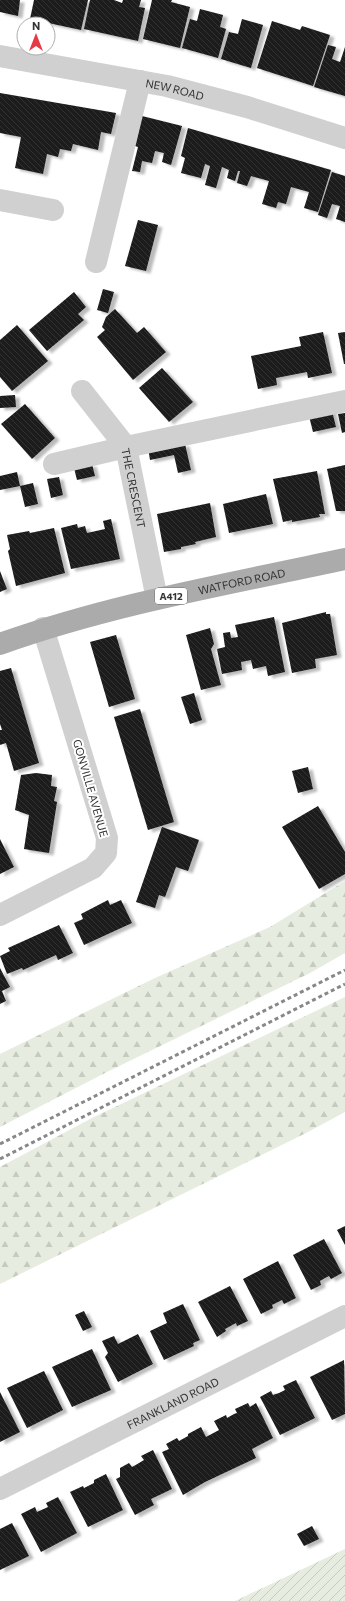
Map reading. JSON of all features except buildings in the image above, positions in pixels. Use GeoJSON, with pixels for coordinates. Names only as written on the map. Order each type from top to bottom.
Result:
{"type":"FeatureCollection","features":[{"type":"Feature","properties":{"kind":"main road","name":"WATFORD ROAD"},"geometry":{"type":"LineString","coordinates":[[0,644],[43,628],[157,599],[345,559]]}},
{"type":"Feature","properties":{"kind":"street","name":"NEW ROAD"},"geometry":{"type":"LineString","coordinates":[[0,56],[168,86],[247,107],[345,138]]}},
{"type":"Feature","properties":{"kind":"street"},"geometry":{"type":"LineString","coordinates":[[96,262],[140,81]]}},
{"type":"Feature","properties":{"kind":"street"},"geometry":{"type":"LineString","coordinates":[[0,200],[53,210]]}},
{"type":"Feature","properties":{"kind":"street","name":"THE CRESCENT"},"geometry":{"type":"LineString","coordinates":[[82,391],[126,447],[157,599]]}},
{"type":"Feature","properties":{"kind":"street"},"geometry":{"type":"LineString","coordinates":[[54,464],[345,400]]}},
{"type":"Feature","properties":{"kind":"street","name":"GONVILLE AVENUE"},"geometry":{"type":"LineString","coordinates":[[0,915],[93,868],[106,852],[107,838],[43,628]]}},
{"type":"Feature","properties":{"kind":"street","name":"FRANKLAND ROAD"},"geometry":{"type":"LineString","coordinates":[[0,1489],[345,1316]]}},
{"type":"Feature","properties":{"kind":"green space"},"geometry":{"type":"Polygon","coordinates":[[[345,881],[345,953],[310,973],[107,1072],[0,1127],[0,1054],[155,978],[270,927],[345,881]]]}},
{"type":"Feature","properties":{"kind":"green space"},"geometry":{"type":"Polygon","coordinates":[[[345,997],[345,1112],[306,1133],[0,1284],[0,1167],[92,1118],[345,997]]]}},
{"type":"Feature","properties":{"kind":"green space"},"geometry":{"type":"Polygon","coordinates":[[[345,1549],[345,1601],[235,1601],[345,1549]]]}},
{"type":"Feature","properties":{"kind":"railway"},"geometry":{"type":"LineString","coordinates":[[0,1144],[345,970]]}},
{"type":"Feature","properties":{"kind":"railway"},"geometry":{"type":"LineString","coordinates":[[0,1159],[345,984]]}}]}
